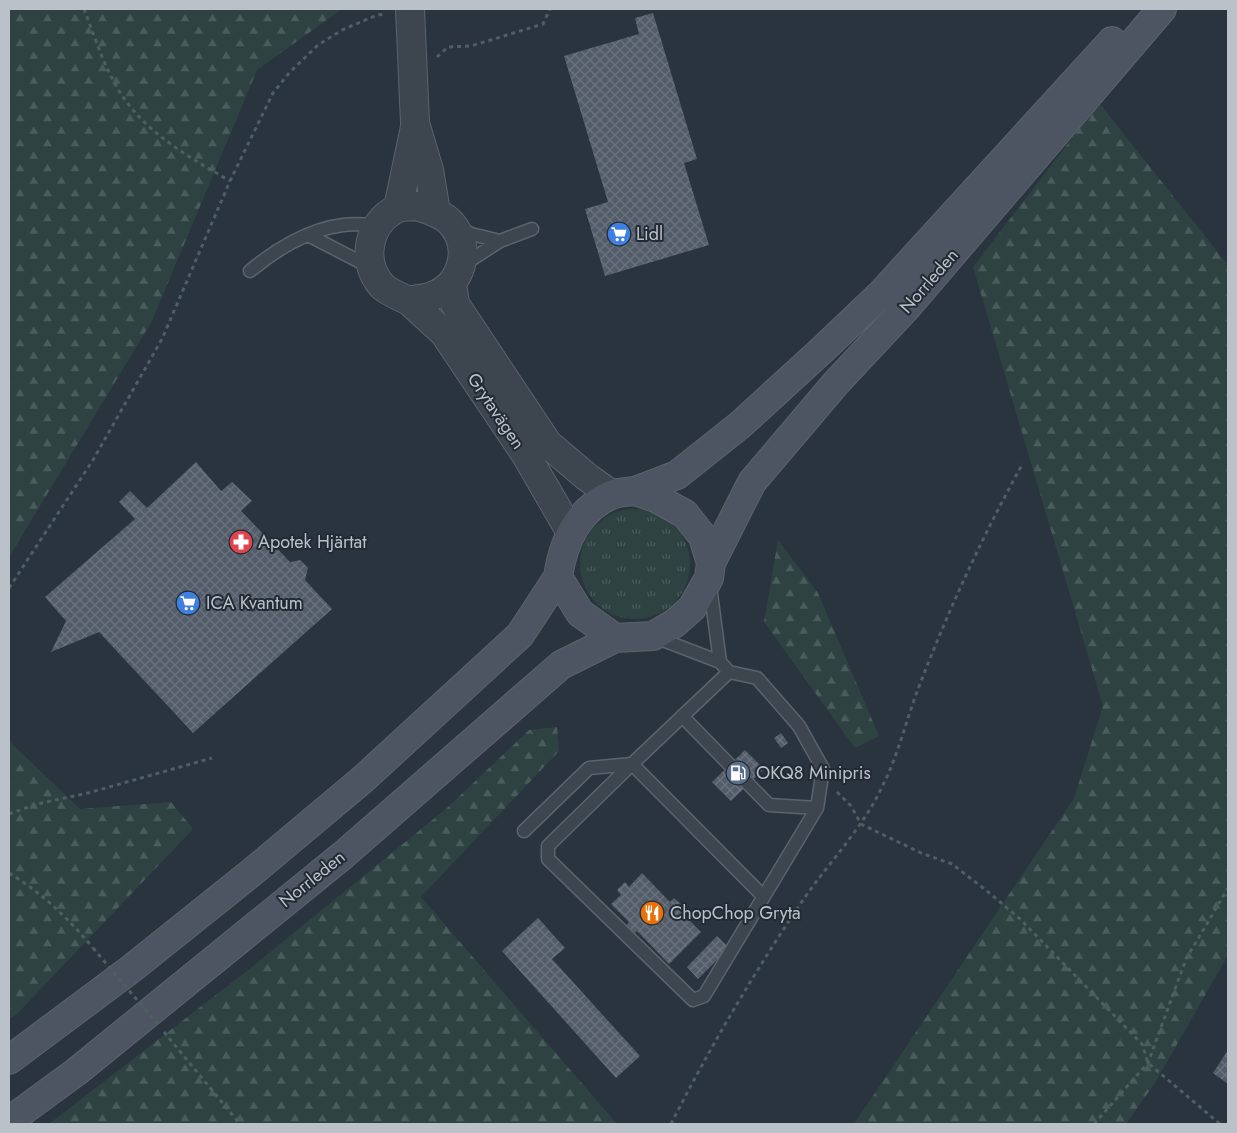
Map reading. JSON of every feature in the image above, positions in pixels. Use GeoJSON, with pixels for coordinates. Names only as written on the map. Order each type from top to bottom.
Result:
{"type":"FeatureCollection","features":[{"type":"Feature","properties":{"kind":"main road","name":"Norrleden"},"geometry":{"type":"LineString","coordinates":[[623,493],[677,475],[740,424],[822,350],[880,295],[1140,9]]}},
{"type":"Feature","properties":{"kind":"main road","name":"Norrleden"},"geometry":{"type":"LineString","coordinates":[[710,571],[752,482],[836,383],[907,308],[1162,9]]}},
{"type":"Feature","properties":{"kind":"main road"},"geometry":{"type":"LineString","coordinates":[[9,1060],[138,963],[251,873],[362,780],[520,635],[558,577],[561,555],[570,531],[591,508],[623,493],[656,498],[685,514],[703,537],[710,571],[692,608],[675,623],[653,636],[615,638],[580,612],[558,577]]}},
{"type":"Feature","properties":{"kind":"main road","name":"Norrleden"},"geometry":{"type":"LineString","coordinates":[[9,1122],[76,1072],[342,856],[562,665],[615,638]]}},
{"type":"Feature","properties":{"kind":"street"},"geometry":{"type":"LineString","coordinates":[[399,11],[415,123],[444,218],[463,248],[458,274],[433,296],[409,301],[383,287],[370,267],[370,238],[388,216],[415,123]]}},
{"type":"Feature","properties":{"kind":"street"},"geometry":{"type":"LineString","coordinates":[[388,216],[417,206],[444,218]]}},
{"type":"Feature","properties":{"kind":"street","name":"Grytavägen"},"geometry":{"type":"LineString","coordinates":[[458,274],[455,304],[548,444],[587,477],[623,493]]}},
{"type":"Feature","properties":{"kind":"street","name":"Grytavägen"},"geometry":{"type":"LineString","coordinates":[[409,301],[444,333],[526,455],[570,531]]}},
{"type":"Feature","properties":{"kind":"lane"},"geometry":{"type":"LineString","coordinates":[[250,272],[277,250],[308,235],[343,225],[388,216]]}},
{"type":"Feature","properties":{"kind":"lane"},"geometry":{"type":"LineString","coordinates":[[444,218],[471,234],[500,241]]}},
{"type":"Feature","properties":{"kind":"lane"},"geometry":{"type":"LineString","coordinates":[[458,274],[500,241],[532,229]]}},
{"type":"Feature","properties":{"kind":"lane"},"geometry":{"type":"LineString","coordinates":[[308,235],[370,267]]}},
{"type":"Feature","properties":{"kind":"lane"},"geometry":{"type":"LineString","coordinates":[[710,571],[720,662]]}},
{"type":"Feature","properties":{"kind":"lane"},"geometry":{"type":"LineString","coordinates":[[653,636],[720,662],[729,672],[757,678],[799,726],[824,769],[817,808],[704,996],[693,1000],[548,859],[548,846],[729,672]]}},
{"type":"Feature","properties":{"kind":"lane"},"geometry":{"type":"LineString","coordinates":[[682,716],[769,805],[817,808]]}},
{"type":"Feature","properties":{"kind":"lane"},"geometry":{"type":"LineString","coordinates":[[524,831],[589,768],[632,764]]}},
{"type":"Feature","properties":{"kind":"lane"},"geometry":{"type":"LineString","coordinates":[[632,764],[763,896]]}},
{"type":"Feature","properties":{"kind":"path"},"geometry":{"type":"LineString","coordinates":[[84,9],[112,79],[130,108],[152,130],[178,151],[230,181]]}},
{"type":"Feature","properties":{"kind":"path"},"geometry":{"type":"LineString","coordinates":[[431,62],[448,47],[470,46],[543,24],[550,9]]}},
{"type":"Feature","properties":{"kind":"path"},"geometry":{"type":"LineString","coordinates":[[9,588],[93,460],[162,339],[230,181],[273,93],[290,72],[318,45],[342,30],[378,15],[399,11]]}},
{"type":"Feature","properties":{"kind":"path"},"geometry":{"type":"LineString","coordinates":[[672,1124],[699,1068],[780,935],[819,877],[861,824],[883,785],[918,690],[966,571],[1023,464]]}},
{"type":"Feature","properties":{"kind":"path"},"geometry":{"type":"LineString","coordinates":[[9,814],[38,804],[88,793],[212,758]]}},
{"type":"Feature","properties":{"kind":"path"},"geometry":{"type":"LineString","coordinates":[[821,784],[829,785],[851,806],[861,824],[921,853],[952,864],[1000,902],[1058,956],[1129,1034],[1142,1044],[1148,1063],[1220,1124]]}},
{"type":"Feature","properties":{"kind":"path"},"geometry":{"type":"LineString","coordinates":[[9,873],[60,910],[240,1124]]}},
{"type":"Feature","properties":{"kind":"path"},"geometry":{"type":"LineString","coordinates":[[1094,1124],[1148,1063],[1186,959],[1228,888]]}},
{"type":"Feature","properties":{"kind":"green space"},"geometry":{"type":"Polygon","coordinates":[[[9,9],[342,9],[257,70],[152,321],[9,557],[9,9]]]}},
{"type":"Feature","properties":{"kind":"green space"},"geometry":{"type":"Polygon","coordinates":[[[1099,103],[1228,265],[1228,955],[1155,1083],[1126,1124],[854,1124],[1074,798],[1103,706],[973,267],[1099,103]]]}},
{"type":"Feature","properties":{"kind":"green space"},"geometry":{"type":"Polygon","coordinates":[[[635,509],[656,513],[674,525],[686,543],[690,564],[686,585],[674,603],[656,615],[635,619],[614,615],[596,603],[584,585],[580,564],[584,543],[596,525],[614,513],[635,509]]]}},
{"type":"Feature","properties":{"kind":"green space"},"geometry":{"type":"Polygon","coordinates":[[[778,540],[818,593],[879,736],[855,748],[764,622],[778,540]]]}},
{"type":"Feature","properties":{"kind":"green space"},"geometry":{"type":"Polygon","coordinates":[[[557,727],[559,751],[421,897],[617,1124],[49,1124],[252,967],[447,808],[529,730],[557,727]]]}},
{"type":"Feature","properties":{"kind":"green space"},"geometry":{"type":"Polygon","coordinates":[[[9,741],[80,809],[171,802],[193,829],[17,1014],[9,1019],[9,741]]]}},
{"type":"Feature","properties":{"kind":"building"},"geometry":{"type":"Polygon","coordinates":[[[653,13],[697,159],[684,163],[709,245],[605,276],[585,209],[608,202],[564,56],[639,34],[635,18],[653,13]]]}},
{"type":"Feature","properties":{"kind":"building","name":"ICA Kvantum"},"geometry":{"type":"Polygon","coordinates":[[[196,462],[221,491],[232,482],[252,501],[241,511],[290,562],[300,560],[308,568],[305,580],[332,609],[193,733],[99,632],[51,652],[66,621],[45,597],[135,519],[119,502],[130,491],[147,508],[196,462]]]}},
{"type":"Feature","properties":{"kind":"building"},"geometry":{"type":"Polygon","coordinates":[[[781,733],[788,743],[781,748],[774,738],[781,733]]]}},
{"type":"Feature","properties":{"kind":"building"},"geometry":{"type":"Polygon","coordinates":[[[745,750],[764,769],[731,801],[712,782],[745,750]]]}},
{"type":"Feature","properties":{"kind":"building"},"geometry":{"type":"Polygon","coordinates":[[[642,873],[670,902],[674,898],[681,904],[677,908],[701,932],[669,964],[637,931],[634,934],[626,926],[629,922],[611,904],[621,895],[617,890],[625,882],[629,887],[642,873]]]}},
{"type":"Feature","properties":{"kind":"building"},"geometry":{"type":"Polygon","coordinates":[[[538,918],[565,948],[552,959],[640,1056],[616,1078],[502,951],[538,918]]]}},
{"type":"Feature","properties":{"kind":"building"},"geometry":{"type":"Polygon","coordinates":[[[717,936],[729,948],[698,979],[687,967],[717,936]]]}},
{"type":"Feature","properties":{"kind":"building"},"geometry":{"type":"Polygon","coordinates":[[[1228,1050],[1228,1084],[1213,1073],[1228,1050]]]}},
{"type":"Feature","properties":{"kind":"place","name":"Lidl"},"geometry":{"type":"Point","coordinates":[619,234]}},
{"type":"Feature","properties":{"kind":"place","name":"Apotek Hjärtat"},"geometry":{"type":"Point","coordinates":[241,542]}},
{"type":"Feature","properties":{"kind":"place","name":"ICA Kvantum"},"geometry":{"type":"Point","coordinates":[188,603]}},
{"type":"Feature","properties":{"kind":"place","name":"OKQ8 Minipris"},"geometry":{"type":"Point","coordinates":[738,773]}},
{"type":"Feature","properties":{"kind":"place","name":"ChopChop Gryta"},"geometry":{"type":"Point","coordinates":[652,913]}}]}
